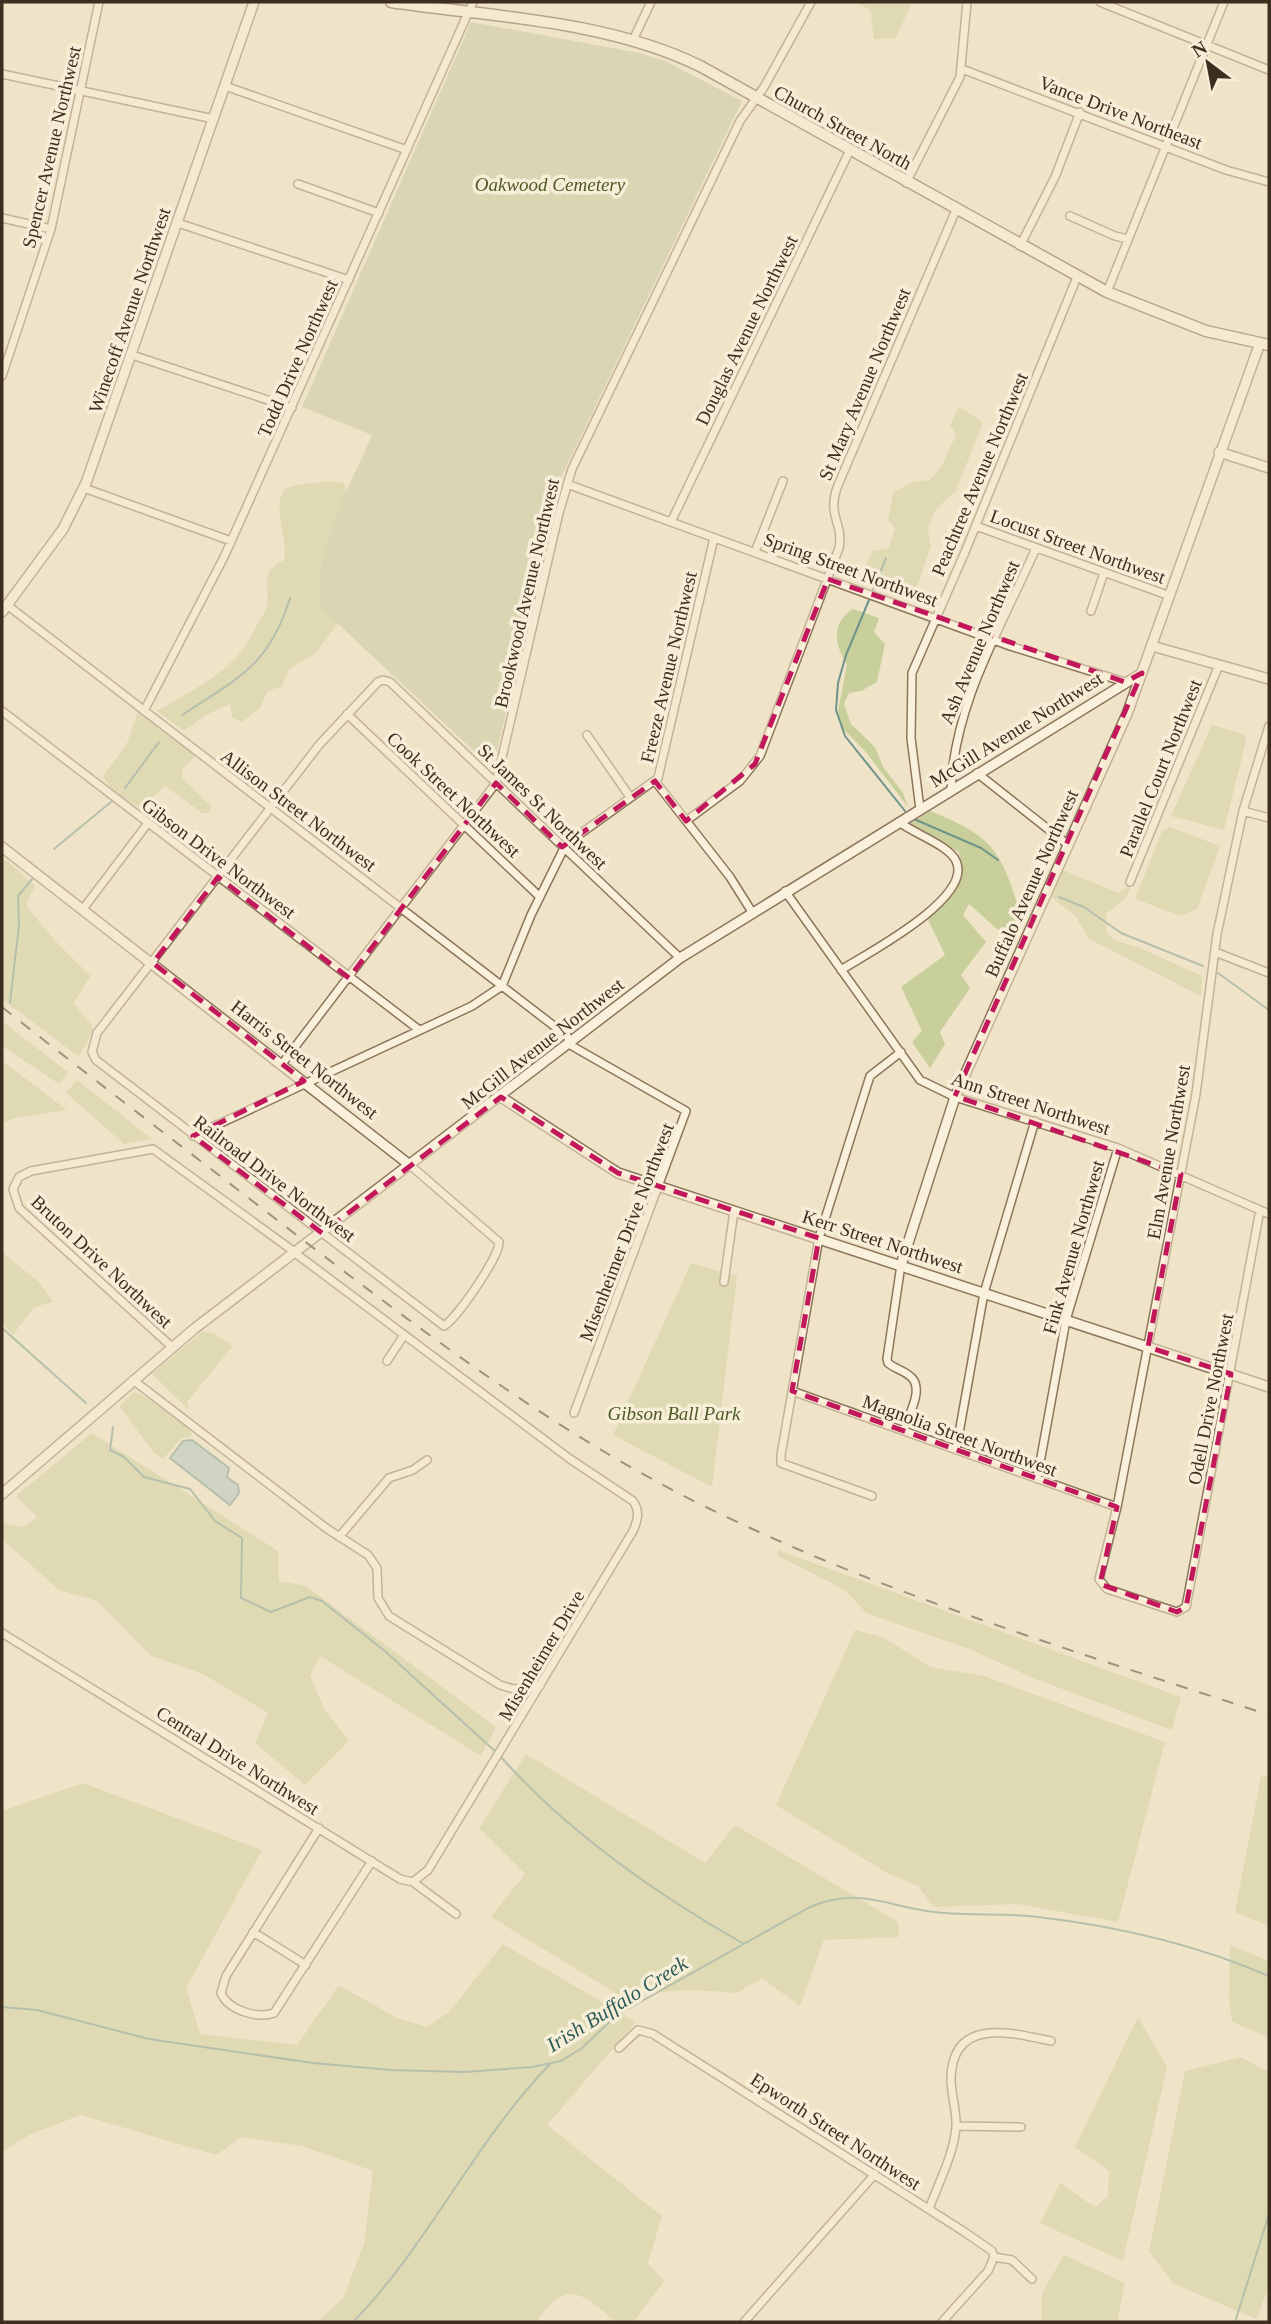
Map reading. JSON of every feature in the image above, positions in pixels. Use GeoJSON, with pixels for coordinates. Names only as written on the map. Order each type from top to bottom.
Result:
{"type":"FeatureCollection","features":[{"type":"Feature","properties":{"kind":"main road","name":"Church Street North"},"geometry":{"type":"LineString","coordinates":[[391,2],[633,40],[686,59],[849,152],[1107,292],[1206,331],[1265,344]]}},
{"type":"Feature","properties":{"kind":"street","name":"Spencer Avenue Northwest"},"geometry":{"type":"LineString","coordinates":[[2,376],[4,362],[51,229],[99,2]]}},
{"type":"Feature","properties":{"kind":"street","name":"Winecoff Avenue Northwest"},"geometry":{"type":"LineString","coordinates":[[4,608],[63,529],[84,488],[254,2]]}},
{"type":"Feature","properties":{"kind":"street","name":"Todd Drive Northwest"},"geometry":{"type":"LineString","coordinates":[[144,710],[231,541],[473,2]]}},
{"type":"Feature","properties":{"kind":"street"},"geometry":{"type":"LineString","coordinates":[[633,40],[651,2]]}},
{"type":"Feature","properties":{"kind":"street","name":"Brookwood Avenue Northwest"},"geometry":{"type":"LineString","coordinates":[[282,1064],[496,783],[567,484],[733,135],[754,98],[764,87],[811,2]]}},
{"type":"Feature","properties":{"kind":"street"},"geometry":{"type":"LineString","coordinates":[[906,183],[951,100],[962,69],[967,2]]}},
{"type":"Feature","properties":{"kind":"street"},"geometry":{"type":"LineString","coordinates":[[1100,2],[1269,70]]}},
{"type":"Feature","properties":{"kind":"street"},"geometry":{"type":"LineString","coordinates":[[1107,292],[1224,2]]}},
{"type":"Feature","properties":{"kind":"street","name":"Vance Drive Northeast"},"geometry":{"type":"LineString","coordinates":[[962,69],[1226,170],[1269,182]]}},
{"type":"Feature","properties":{"kind":"street"},"geometry":{"type":"LineString","coordinates":[[2,74],[214,119]]}},
{"type":"Feature","properties":{"kind":"street"},"geometry":{"type":"LineString","coordinates":[[225,86],[407,150]]}},
{"type":"Feature","properties":{"kind":"street"},"geometry":{"type":"LineString","coordinates":[[1020,246],[1055,177],[1080,112]]}},
{"type":"Feature","properties":{"kind":"street","name":"Douglas Avenue Northwest"},"geometry":{"type":"LineString","coordinates":[[671,522],[849,152]]}},
{"type":"Feature","properties":{"kind":"street"},"geometry":{"type":"LineString","coordinates":[[298,184],[379,213]]}},
{"type":"Feature","properties":{"kind":"street","name":"St Mary Avenue Northwest"},"geometry":{"type":"LineString","coordinates":[[686,821],[740,781],[755,764],[828,579],[840,541],[832,508],[834,494],[956,210]]}},
{"type":"Feature","properties":{"kind":"street"},"geometry":{"type":"LineString","coordinates":[[1070,216],[1128,239]]}},
{"type":"Feature","properties":{"kind":"street"},"geometry":{"type":"LineString","coordinates":[[2,218],[51,229]]}},
{"type":"Feature","properties":{"kind":"street"},"geometry":{"type":"LineString","coordinates":[[178,223],[349,280]]}},
{"type":"Feature","properties":{"kind":"street","name":"Peachtree Avenue Northwest"},"geometry":{"type":"LineString","coordinates":[[920,809],[911,738],[912,673],[976,526],[1077,276]]}},
{"type":"Feature","properties":{"kind":"street","name":"Buffalo Avenue Northwest"},"geometry":{"type":"LineString","coordinates":[[904,1431],[916,1384],[908,1375],[888,1363],[887,1359],[901,1265],[955,1097],[1126,714],[1219,452],[1265,344]]}},
{"type":"Feature","properties":{"kind":"street"},"geometry":{"type":"LineString","coordinates":[[132,355],[292,408]]}},
{"type":"Feature","properties":{"kind":"street"},"geometry":{"type":"LineString","coordinates":[[1219,452],[1269,468]]}},
{"type":"Feature","properties":{"kind":"street"},"geometry":{"type":"LineString","coordinates":[[755,552],[783,481]]}},
{"type":"Feature","properties":{"kind":"street","name":"Spring Street Northwest"},"geometry":{"type":"LineString","coordinates":[[567,484],[994,639],[1125,682]]}},
{"type":"Feature","properties":{"kind":"street"},"geometry":{"type":"LineString","coordinates":[[84,488],[231,541]]}},
{"type":"Feature","properties":{"kind":"street","name":"Locust Street Northwest"},"geometry":{"type":"LineString","coordinates":[[976,526],[1170,596]]}},
{"type":"Feature","properties":{"kind":"street","name":"Freeze Avenue Northwest"},"geometry":{"type":"LineString","coordinates":[[502,986],[563,848],[575,835],[655,781],[661,769],[714,538]]}},
{"type":"Feature","properties":{"kind":"street","name":"Ash Avenue Northwest"},"geometry":{"type":"LineString","coordinates":[[951,790],[952,763],[961,721],[994,639],[1036,548]]}},
{"type":"Feature","properties":{"kind":"street"},"geometry":{"type":"LineString","coordinates":[[1091,611],[1104,573]]}},
{"type":"Feature","properties":{"kind":"street","name":"Allison Street Northwest"},"geometry":{"type":"LineString","coordinates":[[4,608],[144,710],[567,1036],[570,1042]]}},
{"type":"Feature","properties":{"kind":"street"},"geometry":{"type":"LineString","coordinates":[[1152,646],[1269,679]]}},
{"type":"Feature","properties":{"kind":"street","name":"Parallel Court Northwest"},"geometry":{"type":"LineString","coordinates":[[1130,882],[1219,665]]}},
{"type":"Feature","properties":{"kind":"street","name":"McGill Avenue Northwest"},"geometry":{"type":"LineString","coordinates":[[2,1494],[172,1347],[680,958],[1142,673]]}},
{"type":"Feature","properties":{"kind":"street","name":"St James St Northwest"},"geometry":{"type":"LineString","coordinates":[[347,714],[383,680],[390,682],[680,958]]}},
{"type":"Feature","properties":{"kind":"street","name":"Gibson Drive Northwest"},"geometry":{"type":"LineString","coordinates":[[2,711],[418,1029]]}},
{"type":"Feature","properties":{"kind":"street"},"geometry":{"type":"LineString","coordinates":[[153,963],[319,745],[347,714]]}},
{"type":"Feature","properties":{"kind":"street","name":"Cook Street Northwest"},"geometry":{"type":"LineString","coordinates":[[347,714],[540,897]]}},
{"type":"Feature","properties":{"kind":"street","name":"Elm Avenue Northwest"},"geometry":{"type":"LineString","coordinates":[[1100,1584],[1100,1572],[1117,1507],[1196,1094],[1215,952],[1243,811],[1269,726]]}},
{"type":"Feature","properties":{"kind":"street"},"geometry":{"type":"LineString","coordinates":[[587,735],[630,797]]}},
{"type":"Feature","properties":{"kind":"street"},"geometry":{"type":"LineString","coordinates":[[978,773],[1067,844]]}},
{"type":"Feature","properties":{"kind":"street"},"geometry":{"type":"LineString","coordinates":[[655,781],[752,912]]}},
{"type":"Feature","properties":{"kind":"street"},"geometry":{"type":"LineString","coordinates":[[1243,811],[1269,818]]}},
{"type":"Feature","properties":{"kind":"street"},"geometry":{"type":"LineString","coordinates":[[841,970],[928,914],[953,885],[958,874],[958,866],[952,854],[899,822]]}},
{"type":"Feature","properties":{"kind":"street"},"geometry":{"type":"LineString","coordinates":[[83,909],[148,823]]}},
{"type":"Feature","properties":{"kind":"street","name":"Harris Street Northwest"},"geometry":{"type":"LineString","coordinates":[[2,847],[411,1166],[499,1242],[499,1249],[489,1266],[444,1326]]}},
{"type":"Feature","properties":{"kind":"street","name":"Ann Street Northwest"},"geometry":{"type":"LineString","coordinates":[[785,891],[920,1080],[955,1097],[1118,1148],[1269,1214]]}},
{"type":"Feature","properties":{"kind":"street"},"geometry":{"type":"LineString","coordinates":[[1215,952],[1269,973]]}},
{"type":"Feature","properties":{"kind":"street","name":"Railroad Drive Northwest"},"geometry":{"type":"LineString","coordinates":[[153,963],[97,1033],[92,1052],[96,1060],[444,1326]]}},
{"type":"Feature","properties":{"kind":"street"},"geometry":{"type":"LineString","coordinates":[[193,1136],[472,1006],[502,986]]}},
{"type":"Feature","properties":{"kind":"street","name":"Misenheimer Drive Northwest"},"geometry":{"type":"LineString","coordinates":[[570,1042],[594,1061],[686,1111],[660,1188],[574,1413]]}},
{"type":"Feature","properties":{"kind":"street"},"geometry":{"type":"LineString","coordinates":[[872,1496],[781,1463],[819,1238],[870,1076],[901,1052]]}},
{"type":"Feature","properties":{"kind":"street","name":"Kerr Street Northwest"},"geometry":{"type":"LineString","coordinates":[[501,1097],[610,1169],[660,1188],[1269,1387]]}},
{"type":"Feature","properties":{"kind":"street"},"geometry":{"type":"LineString","coordinates":[[956,1450],[984,1293],[1035,1121]]}},
{"type":"Feature","properties":{"kind":"street","name":"Fink Avenue Northwest"},"geometry":{"type":"LineString","coordinates":[[1037,1479],[1066,1320],[1118,1148]]}},
{"type":"Feature","properties":{"kind":"street","name":"Bruton Drive Northwest"},"geometry":{"type":"LineString","coordinates":[[172,1347],[19,1208],[13,1189],[19,1177],[31,1171],[153,1149],[295,1253]]}},
{"type":"Feature","properties":{"kind":"street","name":"Odell Drive Northwest"},"geometry":{"type":"LineString","coordinates":[[1100,1584],[1107,1589],[1177,1612],[1186,1607],[1261,1210]]}},
{"type":"Feature","properties":{"kind":"street"},"geometry":{"type":"LineString","coordinates":[[724,1282],[734,1211]]}},
{"type":"Feature","properties":{"kind":"street","name":"Misenheimer Drive"},"geometry":{"type":"LineString","coordinates":[[295,1253],[570,1459],[633,1501],[638,1518],[507,1742],[428,1870],[413,1882]]}},
{"type":"Feature","properties":{"kind":"street"},"geometry":{"type":"LineString","coordinates":[[387,1361],[404,1335]]}},
{"type":"Feature","properties":{"kind":"street"},"geometry":{"type":"LineString","coordinates":[[133,1380],[373,1561],[377,1568],[378,1598],[389,1615],[500,1685],[514,1689],[540,1686]]}},
{"type":"Feature","properties":{"kind":"street","name":"Magnolia Street Northwest"},"geometry":{"type":"LineString","coordinates":[[792,1391],[1117,1507]]}},
{"type":"Feature","properties":{"kind":"street"},"geometry":{"type":"LineString","coordinates":[[339,1537],[389,1478],[418,1467],[427,1460]]}},
{"type":"Feature","properties":{"kind":"street","name":"Central Drive Northwest"},"geometry":{"type":"LineString","coordinates":[[2,1633],[400,1879],[413,1882],[457,1914]]}},
{"type":"Feature","properties":{"kind":"street"},"geometry":{"type":"LineString","coordinates":[[319,1828],[223,1981],[221,1993],[228,2004],[256,2014],[274,2013],[372,1861]]}},
{"type":"Feature","properties":{"kind":"street"},"geometry":{"type":"LineString","coordinates":[[253,1932],[306,1965]]}},
{"type":"Feature","properties":{"kind":"street","name":"Epworth Street Northwest"},"geometry":{"type":"LineString","coordinates":[[619,2048],[631,2035],[646,2030],[929,2209],[992,2251],[994,2257],[1012,2260],[1032,2279]]}},
{"type":"Feature","properties":{"kind":"street"},"geometry":{"type":"LineString","coordinates":[[929,2209],[957,2126],[952,2069],[963,2045],[980,2033],[992,2031],[1051,2040]]}},
{"type":"Feature","properties":{"kind":"street"},"geometry":{"type":"LineString","coordinates":[[957,2126],[1021,2127]]}},
{"type":"Feature","properties":{"kind":"street"},"geometry":{"type":"LineString","coordinates":[[744,2322],[875,2174]]}},
{"type":"Feature","properties":{"kind":"street"},"geometry":{"type":"LineString","coordinates":[[942,2322],[988,2271],[994,2257]]}},
{"type":"Feature","properties":{"kind":"highlighted area"},"geometry":{"type":"Polygon","coordinates":[[[828,579],[1125,682],[1142,673],[955,1096],[1181,1174],[1148,1347],[1231,1374],[1186,1607],[1177,1612],[1100,1584],[1117,1507],[792,1391],[819,1238],[618,1173],[501,1097],[322,1233],[193,1136],[304,1081],[153,963],[218,877],[349,978],[496,783],[562,847],[655,781],[686,821],[755,764],[828,579]]]}},
{"type":"Feature","properties":{"kind":"green space"},"geometry":{"type":"Polygon","coordinates":[[[856,2],[912,2],[896,38],[874,39],[870,10],[856,2]]]}},
{"type":"Feature","properties":{"kind":"green space","name":"Oakwood Cemetery"},"geometry":{"type":"Polygon","coordinates":[[[471,22],[639,53],[665,61],[742,101],[559,482],[493,769],[322,609],[320,588],[327,543],[372,435],[302,407],[471,22]]]}},
{"type":"Feature","properties":{"kind":"green space"},"geometry":{"type":"Polygon","coordinates":[[[959,407],[983,422],[956,491],[936,509],[928,528],[931,546],[916,590],[898,595],[858,582],[873,550],[888,549],[895,529],[888,520],[893,493],[912,482],[930,480],[941,467],[956,435],[950,425],[959,407]]]}},
{"type":"Feature","properties":{"kind":"green space"},"geometry":{"type":"Polygon","coordinates":[[[327,481],[344,483],[347,492],[328,549],[322,593],[322,609],[338,623],[316,653],[289,669],[282,686],[268,691],[259,709],[242,722],[232,718],[230,704],[208,714],[184,731],[157,711],[215,676],[235,658],[249,640],[267,606],[269,572],[284,560],[280,517],[283,490],[327,481]]]}},
{"type":"Feature","properties":{"kind":"green space"},"geometry":{"type":"Polygon","coordinates":[[[853,609],[879,618],[874,632],[885,644],[877,682],[861,691],[849,693],[844,704],[851,724],[875,747],[883,767],[903,793],[908,807],[865,751],[842,728],[838,711],[847,664],[839,649],[837,634],[841,621],[853,609]]]}},
{"type":"Feature","properties":{"kind":"green space"},"geometry":{"type":"Polygon","coordinates":[[[138,711],[195,756],[182,770],[182,778],[212,807],[208,813],[202,813],[165,786],[141,808],[114,792],[103,777],[127,743],[138,711]]]}},
{"type":"Feature","properties":{"kind":"green space"},"geometry":{"type":"Polygon","coordinates":[[[1212,725],[1244,734],[1246,741],[1224,830],[1171,816],[1212,725]]]}},
{"type":"Feature","properties":{"kind":"green space"},"geometry":{"type":"Polygon","coordinates":[[[930,811],[968,829],[992,848],[1007,875],[1021,915],[1015,926],[998,930],[969,904],[963,915],[986,942],[961,975],[970,988],[940,1032],[945,1044],[930,1068],[912,1042],[922,1031],[901,987],[945,955],[928,920],[961,881],[959,852],[909,824],[930,811]]]}},
{"type":"Feature","properties":{"kind":"green space"},"geometry":{"type":"Polygon","coordinates":[[[1170,827],[1220,846],[1197,909],[1181,916],[1135,899],[1162,831],[1170,827]]]}},
{"type":"Feature","properties":{"kind":"green space"},"geometry":{"type":"Polygon","coordinates":[[[6,860],[35,886],[26,904],[33,914],[91,976],[73,1003],[94,1028],[79,1057],[2,999],[2,863],[6,860]]]}},
{"type":"Feature","properties":{"kind":"green space"},"geometry":{"type":"Polygon","coordinates":[[[1063,870],[1118,893],[1131,885],[1127,897],[1106,914],[1107,933],[1114,940],[1138,947],[1202,976],[1201,996],[1089,939],[1076,917],[1051,897],[1063,870]]]}},
{"type":"Feature","properties":{"kind":"green space"},"geometry":{"type":"Polygon","coordinates":[[[2,1021],[68,1072],[59,1084],[2,1046],[2,1021]]]}},
{"type":"Feature","properties":{"kind":"green space"},"geometry":{"type":"Polygon","coordinates":[[[2,1061],[67,1110],[15,1118],[2,1123],[2,1061]]]}},
{"type":"Feature","properties":{"kind":"green space"},"geometry":{"type":"Polygon","coordinates":[[[77,1080],[152,1139],[124,1144],[66,1093],[77,1080]]]}},
{"type":"Feature","properties":{"kind":"green space"},"geometry":{"type":"Polygon","coordinates":[[[2,1252],[39,1282],[53,1302],[34,1307],[13,1335],[2,1323],[2,1252]]]}},
{"type":"Feature","properties":{"kind":"green space","name":"Gibson Ball Park"},"geometry":{"type":"Polygon","coordinates":[[[691,1263],[737,1276],[712,1487],[613,1435],[691,1263]]]}},
{"type":"Feature","properties":{"kind":"green space"},"geometry":{"type":"Polygon","coordinates":[[[202,1332],[213,1333],[233,1346],[187,1402],[189,1410],[152,1374],[202,1332]]]}},
{"type":"Feature","properties":{"kind":"green space"},"geometry":{"type":"Polygon","coordinates":[[[134,1392],[146,1397],[191,1429],[191,1437],[182,1438],[163,1459],[154,1453],[119,1406],[134,1392]]]}},
{"type":"Feature","properties":{"kind":"green space"},"geometry":{"type":"Polygon","coordinates":[[[92,1433],[278,1551],[279,1581],[306,1586],[496,1727],[481,1756],[320,1656],[310,1675],[324,1709],[349,1741],[305,1785],[255,1743],[268,1713],[203,1674],[151,1656],[97,1601],[59,1590],[2,1539],[2,1523],[23,1527],[37,1517],[16,1496],[92,1433]]]}},
{"type":"Feature","properties":{"kind":"green space"},"geometry":{"type":"Polygon","coordinates":[[[778,1550],[1181,1697],[1172,1730],[1033,1678],[972,1650],[866,1613],[845,1590],[778,1556],[778,1550]]]}},
{"type":"Feature","properties":{"kind":"green space"},"geometry":{"type":"Polygon","coordinates":[[[855,1630],[883,1637],[930,1667],[984,1676],[1165,1742],[1118,1922],[1017,1904],[934,1907],[918,1886],[887,1873],[776,1805],[855,1630]]]}},
{"type":"Feature","properties":{"kind":"green space"},"geometry":{"type":"Polygon","coordinates":[[[526,1754],[705,1863],[735,1825],[898,1922],[899,1937],[824,1940],[800,2006],[762,1978],[737,1993],[696,1990],[617,1994],[491,1917],[525,1874],[479,1828],[526,1754]]]}},
{"type":"Feature","properties":{"kind":"green space"},"geometry":{"type":"Polygon","coordinates":[[[1261,1776],[1269,1777],[1269,1926],[1235,1912],[1261,1776]]]}},
{"type":"Feature","properties":{"kind":"green space"},"geometry":{"type":"Polygon","coordinates":[[[83,1783],[262,1850],[186,1988],[200,2034],[297,2045],[339,1985],[397,2018],[427,2027],[450,2011],[503,1944],[636,2022],[547,2125],[662,2216],[648,2263],[664,2281],[633,2322],[615,2322],[584,2298],[566,2295],[547,2308],[537,2322],[317,2322],[343,2298],[364,2244],[373,2171],[302,2146],[242,2137],[216,2155],[81,2115],[29,2135],[2,2152],[2,1811],[83,1783]]]}},
{"type":"Feature","properties":{"kind":"green space"},"geometry":{"type":"Polygon","coordinates":[[[1230,1945],[1269,1961],[1269,2038],[1232,2022],[1229,1997],[1230,1945]]]}},
{"type":"Feature","properties":{"kind":"green space"},"geometry":{"type":"Polygon","coordinates":[[[1138,2017],[1167,2067],[1123,2261],[1040,2223],[1060,2183],[1095,2207],[1108,2196],[1109,2171],[1075,2147],[1138,2017]]]}},
{"type":"Feature","properties":{"kind":"green space"},"geometry":{"type":"Polygon","coordinates":[[[1241,2057],[1269,2072],[1269,2287],[1256,2319],[1174,2284],[1149,2252],[1185,2071],[1241,2057]]]}},
{"type":"Feature","properties":{"kind":"green space"},"geometry":{"type":"Polygon","coordinates":[[[1064,2255],[1125,2283],[1117,2322],[1041,2322],[1042,2293],[1064,2255]]]}},
{"type":"Feature","properties":{"kind":"water"},"geometry":{"type":"Polygon","coordinates":[[[192,1440],[229,1468],[227,1477],[238,1485],[239,1493],[230,1505],[170,1458],[183,1441],[192,1440]]]}},
{"type":"Feature","properties":{"kind":"waterway"},"geometry":{"type":"LineString","coordinates":[[873,590],[886,558]]}},
{"type":"Feature","properties":{"kind":"waterway"},"geometry":{"type":"LineString","coordinates":[[182,715],[249,668],[272,640],[290,598]]}},
{"type":"Feature","properties":{"kind":"waterway"},"geometry":{"type":"LineString","coordinates":[[869,600],[846,655],[838,683],[836,710],[845,736],[905,811]]}},
{"type":"Feature","properties":{"kind":"waterway"},"geometry":{"type":"LineString","coordinates":[[125,788],[159,742]]}},
{"type":"Feature","properties":{"kind":"waterway"},"geometry":{"type":"LineString","coordinates":[[54,849],[111,802]]}},
{"type":"Feature","properties":{"kind":"waterway"},"geometry":{"type":"LineString","coordinates":[[914,819],[981,848],[998,860]]}},
{"type":"Feature","properties":{"kind":"waterway"},"geometry":{"type":"LineString","coordinates":[[10,1003],[19,925],[18,896],[33,878]]}},
{"type":"Feature","properties":{"kind":"waterway"},"geometry":{"type":"LineString","coordinates":[[1059,897],[1084,907],[1121,933],[1203,966]]}},
{"type":"Feature","properties":{"kind":"waterway"},"geometry":{"type":"LineString","coordinates":[[1218,973],[1269,1010]]}},
{"type":"Feature","properties":{"kind":"waterway"},"geometry":{"type":"LineString","coordinates":[[2,1328],[86,1403]]}},
{"type":"Feature","properties":{"kind":"waterway"},"geometry":{"type":"LineString","coordinates":[[113,1427],[110,1450],[124,1457],[144,1477],[190,1489],[215,1521],[242,1538],[241,1598],[271,1612],[310,1597],[322,1601],[386,1652],[497,1753]]}},
{"type":"Feature","properties":{"kind":"waterway"},"geometry":{"type":"LineString","coordinates":[[501,1757],[554,1811],[615,1860],[679,1905],[744,1944]]}},
{"type":"Feature","properties":{"kind":"waterway","name":"Irish Buffalo Creek"},"geometry":{"type":"LineString","coordinates":[[2,2007],[37,2010],[149,2039],[313,2063],[391,2070],[465,2072],[532,2067],[561,2061],[582,2048],[617,2015],[808,1908],[825,1902],[854,1898],[941,1913],[1024,1916],[1097,1926],[1185,1946],[1269,1976]]}},
{"type":"Feature","properties":{"kind":"waterway"},"geometry":{"type":"LineString","coordinates":[[353,2322],[405,2260],[497,2127],[550,2064]]}},
{"type":"Feature","properties":{"kind":"waterway"},"geometry":{"type":"LineString","coordinates":[[1235,2322],[1269,2214]]}},
{"type":"Feature","properties":{"kind":"railway"},"geometry":{"type":"LineString","coordinates":[[2,1007],[447,1348],[601,1450],[710,1509],[846,1569],[1056,1646],[1269,1715]]}}]}
